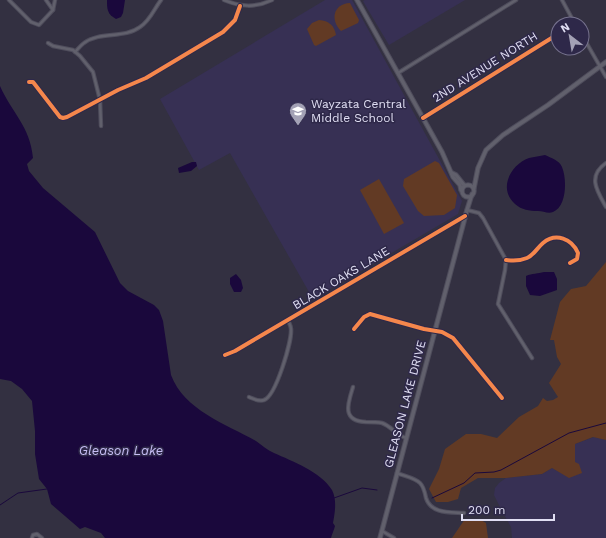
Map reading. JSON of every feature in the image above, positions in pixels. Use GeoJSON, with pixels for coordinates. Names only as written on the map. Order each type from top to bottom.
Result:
{"type":"FeatureCollection","features":[{"type":"Feature","properties":{"kind":"main road"},"geometry":{"type":"LineString","coordinates":[[357,0],[423,118],[453,177],[460,185],[463,194],[466,196],[472,194],[475,190],[472,187],[486,150],[502,135],[548,105],[606,62]]}},
{"type":"Feature","properties":{"kind":"main road"},"geometry":{"type":"LineString","coordinates":[[452,173],[456,175],[465,186],[472,187]]}},
{"type":"Feature","properties":{"kind":"main road"},"geometry":{"type":"LineString","coordinates":[[461,190],[465,186]]}},
{"type":"Feature","properties":{"kind":"main road","name":"GLEASON LAKE DRIVE"},"geometry":{"type":"LineString","coordinates":[[467,208],[472,194]]}},
{"type":"Feature","properties":{"kind":"main road","name":"GLEASON LAKE DRIVE"},"geometry":{"type":"LineString","coordinates":[[380,538],[466,216],[466,196]]}},
{"type":"Feature","properties":{"kind":"street"},"geometry":{"type":"LineString","coordinates":[[9,0],[31,22],[39,25],[53,10],[55,0]]}},
{"type":"Feature","properties":{"kind":"street"},"geometry":{"type":"LineString","coordinates":[[46,0],[53,10]]}},
{"type":"Feature","properties":{"kind":"street"},"geometry":{"type":"LineString","coordinates":[[75,52],[84,42],[102,36],[130,32],[141,27],[161,0]]}},
{"type":"Feature","properties":{"kind":"street"},"geometry":{"type":"LineString","coordinates":[[224,0],[240,6],[260,5],[272,0]]}},
{"type":"Feature","properties":{"kind":"street"},"geometry":{"type":"LineString","coordinates":[[398,73],[516,0]]}},
{"type":"Feature","properties":{"kind":"street"},"geometry":{"type":"LineString","coordinates":[[562,0],[571,16]]}},
{"type":"Feature","properties":{"kind":"street"},"geometry":{"type":"LineString","coordinates":[[29,82],[33,82],[60,117],[63,118],[146,78],[223,32],[235,20],[240,6]]}},
{"type":"Feature","properties":{"kind":"street","name":"2ND AVENUE NORTH"},"geometry":{"type":"LineString","coordinates":[[423,118],[550,39]]}},
{"type":"Feature","properties":{"kind":"street"},"geometry":{"type":"LineString","coordinates":[[48,43],[53,46],[73,50],[93,72],[100,100],[101,126]]}},
{"type":"Feature","properties":{"kind":"street"},"geometry":{"type":"LineString","coordinates":[[590,49],[606,77]]}},
{"type":"Feature","properties":{"kind":"street"},"geometry":{"type":"LineString","coordinates":[[606,163],[599,170],[595,179],[598,193],[606,207]]}},
{"type":"Feature","properties":{"kind":"street"},"geometry":{"type":"LineString","coordinates":[[467,208],[479,213],[483,218],[506,260],[498,304],[532,358]]}},
{"type":"Feature","properties":{"kind":"street","name":"BLACK OAKS LANE"},"geometry":{"type":"LineString","coordinates":[[225,355],[235,351],[466,216]]}},
{"type":"Feature","properties":{"kind":"street"},"geometry":{"type":"LineString","coordinates":[[506,260],[527,258],[544,242],[554,238],[559,238],[569,241],[576,248],[578,253],[577,259],[570,263]]}},
{"type":"Feature","properties":{"kind":"street"},"geometry":{"type":"LineString","coordinates":[[354,329],[364,317],[370,314],[424,329],[446,333],[453,338],[502,398]]}},
{"type":"Feature","properties":{"kind":"street"},"geometry":{"type":"LineString","coordinates":[[249,397],[255,400],[264,400],[270,397],[273,392],[280,375],[292,330],[288,320]]}},
{"type":"Feature","properties":{"kind":"street"},"geometry":{"type":"LineString","coordinates":[[353,387],[347,405],[348,412],[351,416],[358,421],[382,423],[400,436],[406,438]]}},
{"type":"Feature","properties":{"kind":"street"},"geometry":{"type":"LineString","coordinates":[[397,473],[420,483],[428,502],[434,509],[464,513]]}},
{"type":"Feature","properties":{"kind":"street"},"geometry":{"type":"LineString","coordinates":[[382,531],[394,538]]}},
{"type":"Feature","properties":{"kind":"street"},"geometry":{"type":"LineString","coordinates":[[32,538],[33,535],[37,534],[42,538]]}},
{"type":"Feature","properties":{"kind":"shaded area","name":"Wayzata Central Middle School"},"geometry":{"type":"Polygon","coordinates":[[[325,0],[352,0],[462,201],[458,214],[313,299],[230,153],[199,170],[160,99],[325,0]]]}},
{"type":"Feature","properties":{"kind":"shaded area"},"geometry":{"type":"Polygon","coordinates":[[[465,0],[389,45],[363,1],[465,0]]]}},
{"type":"Feature","properties":{"kind":"shaded area"},"geometry":{"type":"Polygon","coordinates":[[[350,3],[359,20],[358,23],[341,31],[335,22],[335,13],[340,6],[350,3]]]}},
{"type":"Feature","properties":{"kind":"shaded area"},"geometry":{"type":"Polygon","coordinates":[[[319,20],[326,21],[330,24],[336,35],[316,46],[314,45],[307,29],[312,23],[319,20]]]}},
{"type":"Feature","properties":{"kind":"shaded area"},"geometry":{"type":"Polygon","coordinates":[[[435,161],[439,163],[457,195],[455,208],[444,215],[424,216],[418,211],[403,186],[404,179],[435,161]]]}},
{"type":"Feature","properties":{"kind":"shaded area"},"geometry":{"type":"Polygon","coordinates":[[[379,179],[404,223],[384,234],[360,190],[379,179]]]}},
{"type":"Feature","properties":{"kind":"shaded area"},"geometry":{"type":"Polygon","coordinates":[[[606,262],[606,440],[593,437],[575,444],[575,462],[579,464],[582,473],[569,478],[552,468],[542,474],[506,478],[478,478],[461,488],[458,499],[448,502],[436,502],[429,489],[439,469],[445,449],[466,434],[481,434],[497,438],[519,417],[538,406],[543,398],[547,401],[558,397],[549,383],[561,364],[557,357],[554,340],[550,340],[560,302],[571,289],[586,286],[606,262]]]}},
{"type":"Feature","properties":{"kind":"shaded area"},"geometry":{"type":"Polygon","coordinates":[[[594,437],[606,440],[606,538],[512,538],[511,527],[494,495],[495,488],[499,483],[506,478],[542,474],[552,468],[569,477],[575,462],[575,444],[594,437]]]}},
{"type":"Feature","properties":{"kind":"shaded area"},"geometry":{"type":"Polygon","coordinates":[[[465,519],[479,519],[486,523],[488,538],[452,538],[465,519]]]}},
{"type":"Feature","properties":{"kind":"water"},"geometry":{"type":"Polygon","coordinates":[[[107,0],[125,0],[121,17],[116,19],[109,13],[107,9],[107,0]]]}},
{"type":"Feature","properties":{"kind":"water","name":"Gleason Lake"},"geometry":{"type":"Polygon","coordinates":[[[0,86],[28,137],[33,158],[27,164],[29,171],[43,188],[95,232],[120,283],[128,291],[154,305],[159,310],[163,321],[171,375],[177,387],[186,398],[207,415],[256,441],[271,452],[314,472],[321,478],[334,494],[335,510],[333,523],[335,526],[331,538],[105,538],[101,533],[85,527],[80,529],[51,504],[47,489],[39,479],[35,454],[35,431],[32,401],[22,389],[11,381],[0,379],[0,86]]]}},
{"type":"Feature","properties":{"kind":"water"},"geometry":{"type":"Polygon","coordinates":[[[545,155],[557,161],[561,165],[564,172],[565,192],[561,204],[558,209],[551,213],[523,209],[515,204],[510,198],[507,191],[508,178],[516,166],[522,161],[545,155]]]}},
{"type":"Feature","properties":{"kind":"water"},"geometry":{"type":"Polygon","coordinates":[[[192,162],[196,162],[197,166],[191,171],[179,173],[178,168],[192,162]]]}},
{"type":"Feature","properties":{"kind":"water"},"geometry":{"type":"Polygon","coordinates":[[[544,272],[554,272],[557,279],[557,290],[540,296],[530,295],[526,286],[526,276],[544,272]]]}},
{"type":"Feature","properties":{"kind":"water"},"geometry":{"type":"Polygon","coordinates":[[[236,274],[241,280],[243,288],[241,292],[234,292],[230,284],[230,278],[236,274]]]}},
{"type":"Feature","properties":{"kind":"waterway"},"geometry":{"type":"LineString","coordinates":[[432,498],[464,483],[475,473],[501,470],[569,433],[606,423]]}},
{"type":"Feature","properties":{"kind":"waterway"},"geometry":{"type":"LineString","coordinates":[[334,498],[362,488],[377,490]]}},
{"type":"Feature","properties":{"kind":"waterway"},"geometry":{"type":"LineString","coordinates":[[0,505],[18,493],[47,489]]}},
{"type":"Feature","properties":{"kind":"cycle path"},"geometry":{"type":"LineString","coordinates":[[29,82],[33,82],[60,117],[67,117],[118,90],[146,78],[223,32],[235,20],[240,6]]}},
{"type":"Feature","properties":{"kind":"cycle path"},"geometry":{"type":"LineString","coordinates":[[423,118],[550,39]]}},
{"type":"Feature","properties":{"kind":"cycle path"},"geometry":{"type":"LineString","coordinates":[[225,355],[235,351],[465,216]]}},
{"type":"Feature","properties":{"kind":"cycle path"},"geometry":{"type":"LineString","coordinates":[[506,260],[522,260],[527,258],[532,255],[543,243],[553,238],[558,238],[568,241],[578,253],[577,259],[570,263]]}},
{"type":"Feature","properties":{"kind":"cycle path"},"geometry":{"type":"LineString","coordinates":[[354,329],[364,317],[370,314],[424,329],[442,332],[453,338],[502,398]]}},
{"type":"Feature","properties":{"kind":"place","name":"Wayzata Central Middle School"},"geometry":{"type":"Point","coordinates":[298,126]}}]}
